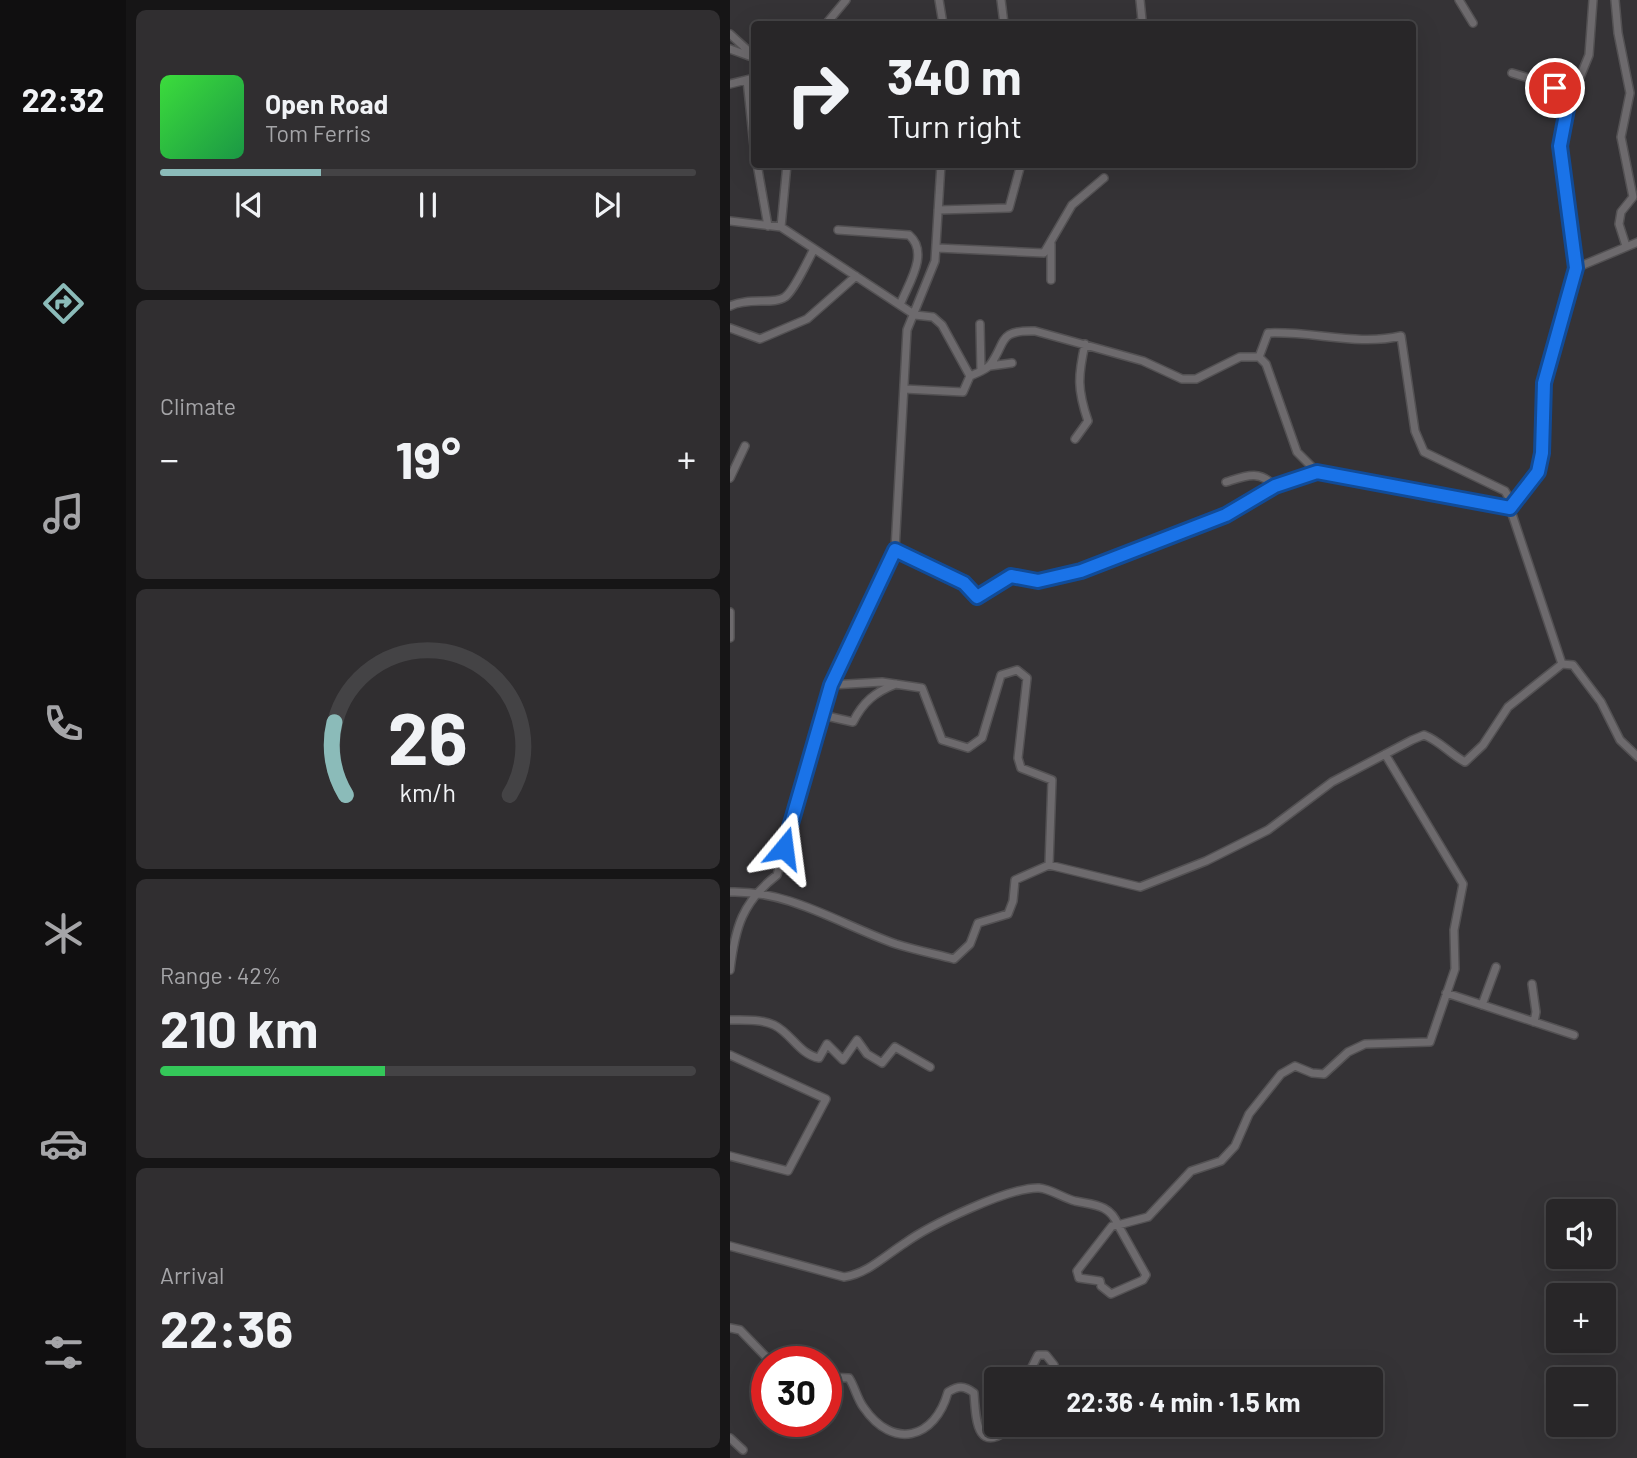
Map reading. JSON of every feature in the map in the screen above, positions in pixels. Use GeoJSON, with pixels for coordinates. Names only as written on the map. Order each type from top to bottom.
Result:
{"type":"FeatureCollection","features":[{"type":"Feature","properties":{"kind":"street"},"geometry":{"type":"LineString","coordinates":[[1001,0],[1004,21]]}},
{"type":"Feature","properties":{"kind":"street"},"geometry":{"type":"LineString","coordinates":[[1140,0],[1141,21]]}},
{"type":"Feature","properties":{"kind":"street"},"geometry":{"type":"LineString","coordinates":[[1459,0],[1473,23]]}},
{"type":"Feature","properties":{"kind":"street"},"geometry":{"type":"LineString","coordinates":[[1511,506],[1538,472],[1542,453],[1544,383],[1576,268],[1560,146],[1567,109],[1589,55],[1593,0]]}},
{"type":"Feature","properties":{"kind":"street"},"geometry":{"type":"LineString","coordinates":[[1615,0],[1618,33],[1630,93],[1621,138],[1632,197],[1621,212],[1619,224],[1626,246]]}},
{"type":"Feature","properties":{"kind":"street"},"geometry":{"type":"LineString","coordinates":[[828,21],[842,2]]}},
{"type":"Feature","properties":{"kind":"street"},"geometry":{"type":"LineString","coordinates":[[939,2],[943,21]]}},
{"type":"Feature","properties":{"kind":"street"},"geometry":{"type":"LineString","coordinates":[[730,34],[751,54]]}},
{"type":"Feature","properties":{"kind":"street"},"geometry":{"type":"LineString","coordinates":[[730,49],[751,56]]}},
{"type":"Feature","properties":{"kind":"street"},"geometry":{"type":"LineString","coordinates":[[1512,73],[1551,85],[1567,109]]}},
{"type":"Feature","properties":{"kind":"street"},"geometry":{"type":"LineString","coordinates":[[730,84],[751,79]]}},
{"type":"Feature","properties":{"kind":"street"},"geometry":{"type":"LineString","coordinates":[[758,168],[768,226]]}},
{"type":"Feature","properties":{"kind":"street"},"geometry":{"type":"LineString","coordinates":[[781,227],[787,168]]}},
{"type":"Feature","properties":{"kind":"street"},"geometry":{"type":"LineString","coordinates":[[730,971],[734,937],[755,891],[777,875],[831,685],[895,550],[907,330],[915,315],[937,248],[941,168]]}},
{"type":"Feature","properties":{"kind":"street"},"geometry":{"type":"LineString","coordinates":[[938,210],[1009,208],[1020,168]]}},
{"type":"Feature","properties":{"kind":"street"},"geometry":{"type":"LineString","coordinates":[[1051,280],[1053,233],[1072,205],[1104,178]]}},
{"type":"Feature","properties":{"kind":"street"},"geometry":{"type":"LineString","coordinates":[[730,221],[781,227],[915,315],[933,317],[942,326],[970,376]]}},
{"type":"Feature","properties":{"kind":"street"},"geometry":{"type":"LineString","coordinates":[[838,230],[909,235],[917,242],[920,252],[900,305]]}},
{"type":"Feature","properties":{"kind":"street"},"geometry":{"type":"LineString","coordinates":[[1576,268],[1589,265],[1637,242]]}},
{"type":"Feature","properties":{"kind":"street"},"geometry":{"type":"LineString","coordinates":[[937,248],[1044,253],[1051,244]]}},
{"type":"Feature","properties":{"kind":"street"},"geometry":{"type":"LineString","coordinates":[[730,306],[743,300],[779,300],[787,296],[814,249]]}},
{"type":"Feature","properties":{"kind":"street"},"geometry":{"type":"LineString","coordinates":[[730,328],[760,339],[807,319],[856,276]]}},
{"type":"Feature","properties":{"kind":"street"},"geometry":{"type":"LineString","coordinates":[[980,324],[981,371]]}},
{"type":"Feature","properties":{"kind":"street"},"geometry":{"type":"LineString","coordinates":[[990,366],[998,346],[1007,336],[1019,331],[1035,331],[1143,361],[1182,379],[1196,379],[1240,357],[1258,357],[1266,364],[1297,452],[1317,472]]}},
{"type":"Feature","properties":{"kind":"street"},"geometry":{"type":"LineString","coordinates":[[1258,357],[1268,333],[1294,332],[1365,341],[1401,337],[1415,431],[1424,452],[1505,491],[1562,664]]}},
{"type":"Feature","properties":{"kind":"street"},"geometry":{"type":"LineString","coordinates":[[1075,439],[1088,421],[1080,398],[1077,376],[1085,344]]}},
{"type":"Feature","properties":{"kind":"street"},"geometry":{"type":"LineString","coordinates":[[904,389],[963,392],[970,376],[990,366],[1012,363]]}},
{"type":"Feature","properties":{"kind":"street"},"geometry":{"type":"LineString","coordinates":[[730,478],[745,446]]}},
{"type":"Feature","properties":{"kind":"street"},"geometry":{"type":"LineString","coordinates":[[895,550],[964,583],[977,597],[1011,576],[1038,581],[1081,571],[1226,515],[1275,486],[1317,472],[1511,506]]}},
{"type":"Feature","properties":{"kind":"street"},"geometry":{"type":"LineString","coordinates":[[1226,482],[1252,473],[1269,479],[1275,486]]}},
{"type":"Feature","properties":{"kind":"street"},"geometry":{"type":"LineString","coordinates":[[730,612],[730,638]]}},
{"type":"Feature","properties":{"kind":"street"},"geometry":{"type":"LineString","coordinates":[[730,892],[755,891],[826,914],[896,944],[954,959],[970,944],[978,923],[1008,914],[1015,880],[1049,865],[1140,887],[1206,861],[1268,830],[1332,782],[1424,735],[1436,740],[1450,754],[1465,762],[1483,745],[1508,707],[1562,664],[1573,665],[1600,702],[1620,740],[1637,757]]}},
{"type":"Feature","properties":{"kind":"street"},"geometry":{"type":"LineString","coordinates":[[831,685],[882,682],[922,688],[942,740],[968,748],[982,737],[1001,675],[1017,670],[1026,678],[1018,758],[1021,768],[1052,780],[1049,865]]}},
{"type":"Feature","properties":{"kind":"street"},"geometry":{"type":"LineString","coordinates":[[822,715],[853,722],[860,707],[876,692],[896,684]]}},
{"type":"Feature","properties":{"kind":"street"},"geometry":{"type":"LineString","coordinates":[[730,1246],[844,1277],[854,1276],[943,1220],[1025,1190],[1041,1188],[1076,1202],[1101,1206],[1114,1216],[1118,1225],[1146,1275],[1144,1280],[1111,1294],[1101,1286],[1100,1281],[1079,1278],[1077,1271],[1112,1226],[1118,1225],[1148,1217],[1191,1171],[1221,1160],[1235,1146],[1249,1114],[1281,1074],[1295,1066],[1312,1073],[1324,1074],[1348,1052],[1365,1044],[1430,1042],[1455,969],[1454,930],[1463,884],[1385,754]]}},
{"type":"Feature","properties":{"kind":"street"},"geometry":{"type":"LineString","coordinates":[[1482,1005],[1496,967]]}},
{"type":"Feature","properties":{"kind":"street"},"geometry":{"type":"LineString","coordinates":[[1532,984],[1536,1012],[1534,1022]]}},
{"type":"Feature","properties":{"kind":"street"},"geometry":{"type":"LineString","coordinates":[[1446,993],[1574,1035]]}},
{"type":"Feature","properties":{"kind":"street"},"geometry":{"type":"LineString","coordinates":[[730,1020],[765,1022],[775,1026],[811,1057],[819,1058],[827,1044],[843,1060],[857,1040],[867,1054],[882,1063],[895,1047],[930,1067]]}},
{"type":"Feature","properties":{"kind":"street"},"geometry":{"type":"LineString","coordinates":[[730,1055],[826,1099],[788,1171],[730,1156]]}},
{"type":"Feature","properties":{"kind":"street"},"geometry":{"type":"LineString","coordinates":[[730,1328],[740,1330],[756,1346]]}},
{"type":"Feature","properties":{"kind":"street"},"geometry":{"type":"LineString","coordinates":[[1032,1367],[1038,1355],[1046,1355],[1054,1366]]}},
{"type":"Feature","properties":{"kind":"street"},"geometry":{"type":"LineString","coordinates":[[842,1378],[849,1378],[863,1408],[878,1423],[898,1434],[919,1434],[935,1420],[944,1407],[948,1392],[958,1387],[967,1388],[974,1393],[975,1426],[984,1435]]}},
{"type":"Feature","properties":{"kind":"street"},"geometry":{"type":"LineString","coordinates":[[730,1438],[743,1450]]}},
{"type":"Feature","properties":{"kind":"route"},"geometry":{"type":"LineString","coordinates":[[784,848],[831,685],[895,550],[964,583],[977,597],[1011,576],[1038,581],[1081,571],[1226,515],[1275,486],[1317,472],[1510,508],[1538,472],[1542,453],[1544,383],[1576,268],[1560,146],[1567,109],[1555,88]]}}]}
